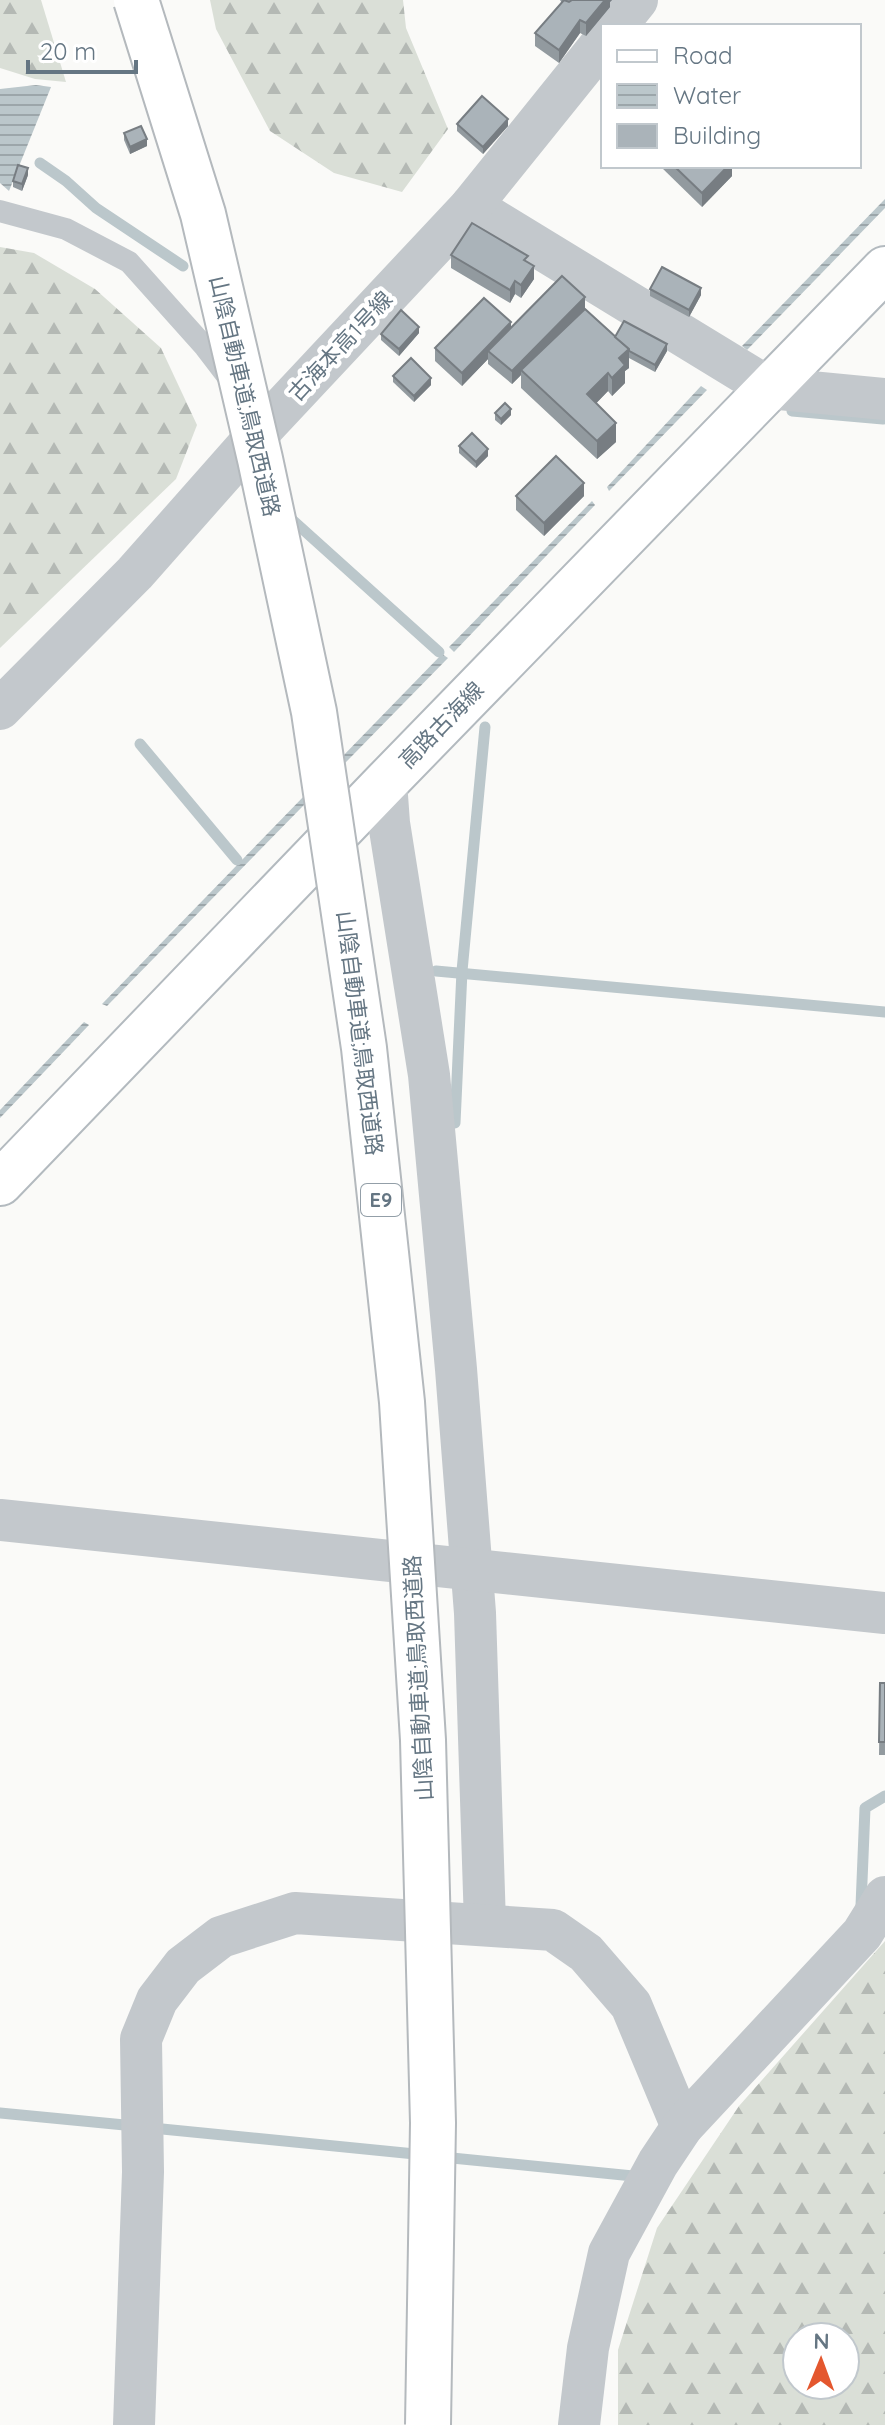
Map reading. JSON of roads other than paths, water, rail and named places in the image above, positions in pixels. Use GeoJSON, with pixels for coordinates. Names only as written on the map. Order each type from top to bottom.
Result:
{"type":"FeatureCollection","features":[{"type":"Feature","properties":{"kind":"main road","name":"山陰自動車道;鳥取西道路"},"geometry":{"type":"LineString","coordinates":[[136,0],[203,214],[260,459],[314,712],[364,1048],[402,1402],[423,1740],[433,2123],[428,2425]]}},
{"type":"Feature","properties":{"kind":"main road","name":"山陰自動車道;鳥取西道路"},"geometry":{"type":"LineString","coordinates":[[163,0],[227,208],[286,450],[343,706],[392,1044],[427,1400],[450,1741],[456,2124],[452,2425]]}},
{"type":"Feature","properties":{"kind":"main road","name":"高路古海線"},"geometry":{"type":"LineString","coordinates":[[0,1183],[885,269]]}},
{"type":"Feature","properties":{"kind":"street"},"geometry":{"type":"LineString","coordinates":[[618,24],[637,0]]}},
{"type":"Feature","properties":{"kind":"street","name":"古海本高1号線"},"geometry":{"type":"LineString","coordinates":[[0,709],[135,573],[265,426],[471,206],[601,44]]}},
{"type":"Feature","properties":{"kind":"street"},"geometry":{"type":"LineString","coordinates":[[471,206],[769,388],[885,399]]}},
{"type":"Feature","properties":{"kind":"street"},"geometry":{"type":"LineString","coordinates":[[386,782],[389,823],[429,1075],[472,1570],[485,1924]]}},
{"type":"Feature","properties":{"kind":"street"},"geometry":{"type":"LineString","coordinates":[[0,1520],[885,1613]]}},
{"type":"Feature","properties":{"kind":"street"},"geometry":{"type":"LineString","coordinates":[[579,2425],[588,2348],[609,2253],[658,2163],[682,2127],[862,1934],[885,1897]]}},
{"type":"Feature","properties":{"kind":"street"},"geometry":{"type":"LineString","coordinates":[[134,2425],[143,2172],[141,2039],[157,2000],[183,1966],[221,1937],[295,1913],[553,1930],[586,1953],[631,2005],[682,2127]]}},
{"type":"Feature","properties":{"kind":"lane"},"geometry":{"type":"LineString","coordinates":[[0,211],[66,229],[129,262],[205,347],[265,426]]}},
{"type":"Feature","properties":{"kind":"water"},"geometry":{"type":"Polygon","coordinates":[[[36,85],[51,87],[9,191],[0,183],[0,89],[36,85]]]}},
{"type":"Feature","properties":{"kind":"water"},"geometry":{"type":"Polygon","coordinates":[[[885,199],[885,208],[747,350],[742,346],[885,199]]]}},
{"type":"Feature","properties":{"kind":"water"},"geometry":{"type":"Polygon","coordinates":[[[701,386],[707,390],[609,491],[607,487],[701,386]]]}},
{"type":"Feature","properties":{"kind":"water"},"geometry":{"type":"Polygon","coordinates":[[[592,501],[595,505],[454,652],[449,647],[592,501]]]}},
{"type":"Feature","properties":{"kind":"water"},"geometry":{"type":"Polygon","coordinates":[[[442,654],[448,658],[107,1006],[102,1004],[442,654]]]}},
{"type":"Feature","properties":{"kind":"water"},"geometry":{"type":"Polygon","coordinates":[[[84,1022],[89,1025],[0,1118],[0,1110],[84,1022]]]}},
{"type":"Feature","properties":{"kind":"waterway"},"geometry":{"type":"LineString","coordinates":[[40,163],[96,208],[183,266]]}},
{"type":"Feature","properties":{"kind":"waterway"},"geometry":{"type":"LineString","coordinates":[[792,411],[883,419]]}},
{"type":"Feature","properties":{"kind":"waterway"},"geometry":{"type":"LineString","coordinates":[[288,516],[439,652]]}},
{"type":"Feature","properties":{"kind":"waterway"},"geometry":{"type":"LineString","coordinates":[[455,1123],[462,971],[485,727]]}},
{"type":"Feature","properties":{"kind":"waterway"},"geometry":{"type":"LineString","coordinates":[[140,744],[237,860]]}},
{"type":"Feature","properties":{"kind":"waterway"},"geometry":{"type":"LineString","coordinates":[[436,971],[885,1012]]}},
{"type":"Feature","properties":{"kind":"waterway"},"geometry":{"type":"LineString","coordinates":[[861,1906],[865,1808],[885,1796]]}},
{"type":"Feature","properties":{"kind":"waterway"},"geometry":{"type":"LineString","coordinates":[[0,2113],[135,2126]]}},
{"type":"Feature","properties":{"kind":"waterway"},"geometry":{"type":"LineString","coordinates":[[152,2128],[425,2155]]}},
{"type":"Feature","properties":{"kind":"waterway"},"geometry":{"type":"LineString","coordinates":[[442,2157],[633,2176]]}}]}
